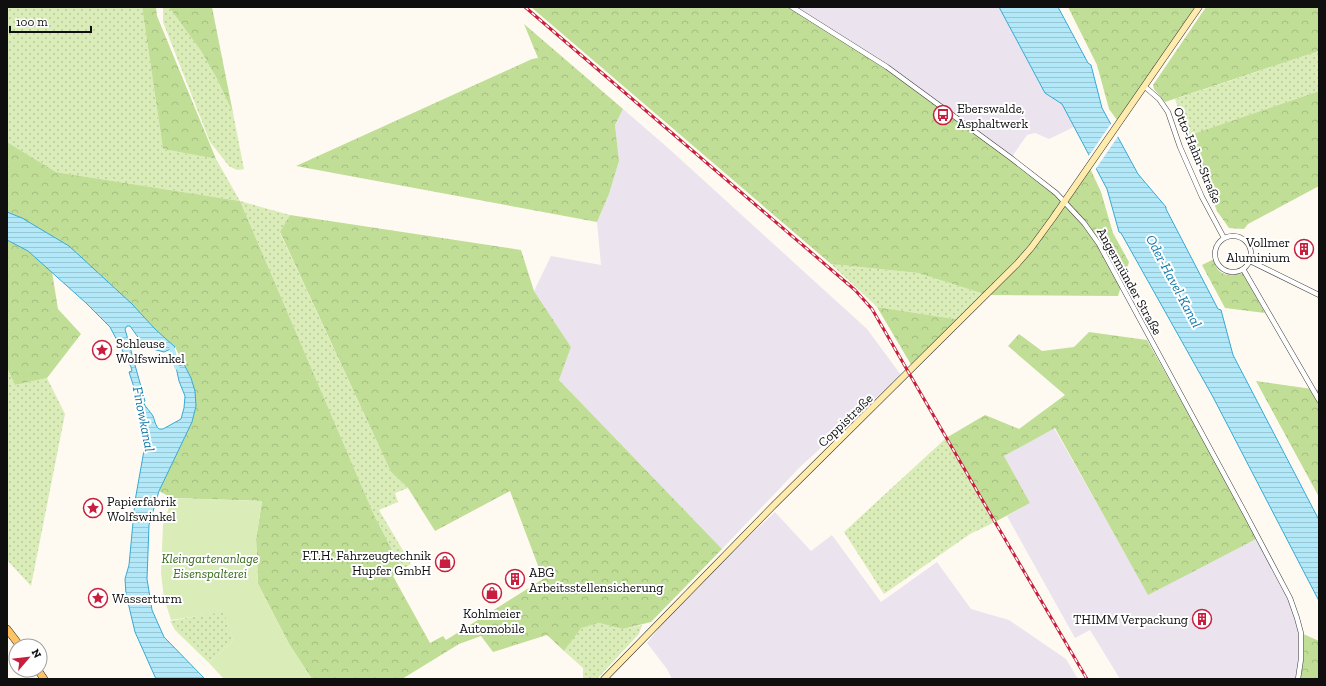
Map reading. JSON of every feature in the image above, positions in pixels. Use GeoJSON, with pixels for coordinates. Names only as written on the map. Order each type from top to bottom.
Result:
{"type":"FeatureCollection","features":[{"type":"Feature","properties":{"kind":"main road","name":"Coppistraße"},"geometry":{"type":"LineString","coordinates":[[604,679],[774,505],[1006,276],[1031,248],[1199,7]]}},
{"type":"Feature","properties":{"kind":"main road"},"geometry":{"type":"LineString","coordinates":[[7,629],[14,638]]}},
{"type":"Feature","properties":{"kind":"street","name":"Angermünder Straße"},"geometry":{"type":"LineString","coordinates":[[792,7],[887,67],[1012,158],[1053,190],[1084,223],[1099,244],[1290,598],[1297,618],[1302,641],[1298,679]]}},
{"type":"Feature","properties":{"kind":"street","name":"Otto-Hahn-Straße"},"geometry":{"type":"LineString","coordinates":[[1144,86],[1160,101],[1168,112],[1180,147],[1202,196],[1224,238]]}},
{"type":"Feature","properties":{"kind":"street"},"geometry":{"type":"LineString","coordinates":[[1235,236],[1245,241],[1251,250],[1250,262],[1243,269],[1232,272],[1222,268],[1218,263],[1215,252],[1220,242],[1224,238],[1235,236]]}},
{"type":"Feature","properties":{"kind":"street"},"geometry":{"type":"LineString","coordinates":[[1250,262],[1319,295]]}},
{"type":"Feature","properties":{"kind":"street"},"geometry":{"type":"LineString","coordinates":[[1243,269],[1319,400]]}},
{"type":"Feature","properties":{"kind":"shaded area"},"geometry":{"type":"Polygon","coordinates":[[[792,7],[999,7],[1045,93],[1062,104],[1074,127],[1049,139],[1035,133],[1027,135],[1011,158],[792,7]]]}},
{"type":"Feature","properties":{"kind":"shaded area"},"geometry":{"type":"Polygon","coordinates":[[[623,109],[667,147],[867,329],[901,375],[800,467],[722,549],[559,380],[571,347],[534,291],[551,256],[601,265],[597,222],[609,194],[619,161],[615,125],[623,109]]]}},
{"type":"Feature","properties":{"kind":"shaded area"},"geometry":{"type":"Polygon","coordinates":[[[1054,428],[1148,594],[1258,538],[1290,598],[1301,633],[1298,679],[1120,679],[1090,630],[1075,638],[1007,516],[1030,503],[1004,456],[1054,428]]]}},
{"type":"Feature","properties":{"kind":"shaded area"},"geometry":{"type":"Polygon","coordinates":[[[775,512],[811,551],[832,535],[881,602],[937,562],[971,609],[1009,620],[1066,659],[1078,679],[672,679],[667,669],[647,643],[659,628],[729,555],[775,512]]]}},
{"type":"Feature","properties":{"kind":"green space"},"geometry":{"type":"Polygon","coordinates":[[[7,7],[142,7],[163,149],[216,159],[240,201],[56,172],[7,142],[7,7]]]}},
{"type":"Feature","properties":{"kind":"green space"},"geometry":{"type":"Polygon","coordinates":[[[142,7],[156,7],[157,16],[216,159],[163,149],[142,7]]]}},
{"type":"Feature","properties":{"kind":"green space"},"geometry":{"type":"Polygon","coordinates":[[[163,7],[169,7],[201,51],[217,79],[233,113],[244,169],[237,170],[229,166],[210,142],[163,22],[163,7]]]}},
{"type":"Feature","properties":{"kind":"green space"},"geometry":{"type":"Polygon","coordinates":[[[169,7],[212,7],[233,113],[217,79],[201,51],[169,7]]]}},
{"type":"Feature","properties":{"kind":"green space"},"geometry":{"type":"Polygon","coordinates":[[[531,7],[792,7],[847,41],[1011,158],[1064,201],[1089,166],[1101,192],[1113,233],[1129,262],[1118,296],[987,295],[918,273],[831,264],[531,7]]]}},
{"type":"Feature","properties":{"kind":"green space"},"geometry":{"type":"Polygon","coordinates":[[[1068,7],[1196,7],[1117,120],[1109,109],[1097,65],[1068,7]]]}},
{"type":"Feature","properties":{"kind":"green space"},"geometry":{"type":"Polygon","coordinates":[[[1206,7],[1319,7],[1319,51],[1165,102],[1154,89],[1153,85],[1206,7]]]}},
{"type":"Feature","properties":{"kind":"green space"},"geometry":{"type":"Polygon","coordinates":[[[524,24],[623,109],[615,125],[619,161],[609,194],[597,222],[296,166],[532,59],[538,58],[524,24]]]}},
{"type":"Feature","properties":{"kind":"green space"},"geometry":{"type":"Polygon","coordinates":[[[1319,51],[1319,91],[1187,136],[1175,99],[1319,51]]]}},
{"type":"Feature","properties":{"kind":"green space"},"geometry":{"type":"Polygon","coordinates":[[[1319,91],[1319,186],[1248,224],[1244,229],[1229,228],[1217,211],[1187,136],[1319,91]]]}},
{"type":"Feature","properties":{"kind":"green space"},"geometry":{"type":"Polygon","coordinates":[[[7,142],[56,172],[240,201],[374,515],[402,569],[393,576],[430,643],[443,636],[446,640],[543,579],[510,491],[435,531],[408,488],[391,472],[280,232],[290,215],[521,250],[534,291],[571,347],[559,380],[722,549],[651,622],[623,629],[599,623],[581,628],[564,651],[547,635],[493,652],[481,636],[459,644],[402,679],[312,679],[289,644],[258,584],[256,539],[262,501],[172,498],[159,491],[192,422],[196,406],[191,378],[175,347],[155,329],[132,304],[69,246],[22,218],[7,212],[7,142]]]}},
{"type":"Feature","properties":{"kind":"green space"},"geometry":{"type":"Polygon","coordinates":[[[240,201],[290,215],[280,233],[391,472],[408,488],[395,493],[398,502],[379,510],[411,564],[402,569],[374,515],[240,201]]]}},
{"type":"Feature","properties":{"kind":"green space"},"geometry":{"type":"Polygon","coordinates":[[[7,240],[28,251],[52,272],[58,309],[81,334],[47,378],[15,385],[7,368],[7,240]]]}},
{"type":"Feature","properties":{"kind":"green space"},"geometry":{"type":"Polygon","coordinates":[[[1214,259],[1217,269],[1224,274],[1233,275],[1243,273],[1265,313],[1225,308],[1202,265],[1214,259]]]}},
{"type":"Feature","properties":{"kind":"green space"},"geometry":{"type":"Polygon","coordinates":[[[831,264],[918,273],[987,295],[962,320],[877,307],[831,264]]]}},
{"type":"Feature","properties":{"kind":"green space"},"geometry":{"type":"Polygon","coordinates":[[[877,307],[962,320],[913,368],[877,307]]]}},
{"type":"Feature","properties":{"kind":"green space"},"geometry":{"type":"Polygon","coordinates":[[[1089,332],[1147,340],[1258,538],[1148,595],[1055,428],[1004,456],[1030,503],[995,522],[946,438],[985,415],[1019,429],[1065,395],[1008,346],[1019,334],[1042,351],[1074,347],[1089,332]]]}},
{"type":"Feature","properties":{"kind":"green space"},"geometry":{"type":"Polygon","coordinates":[[[7,368],[15,385],[47,378],[65,414],[31,586],[7,560],[7,368]]]}},
{"type":"Feature","properties":{"kind":"green space"},"geometry":{"type":"Polygon","coordinates":[[[1256,381],[1319,390],[1319,497],[1256,381]]]}},
{"type":"Feature","properties":{"kind":"green space"},"geometry":{"type":"Polygon","coordinates":[[[946,438],[995,522],[970,534],[884,594],[844,532],[946,438]]]}},
{"type":"Feature","properties":{"kind":"green space","name":"Kleingartenanlage Eisenspalterei"},"geometry":{"type":"Polygon","coordinates":[[[172,498],[262,501],[256,539],[258,584],[289,644],[312,679],[224,679],[209,663],[233,641],[224,612],[171,620],[164,598],[161,573],[163,525],[172,498]]]}},
{"type":"Feature","properties":{"kind":"green space"},"geometry":{"type":"Polygon","coordinates":[[[224,611],[233,641],[209,663],[175,630],[170,621],[224,611]]]}},
{"type":"Feature","properties":{"kind":"green space"},"geometry":{"type":"Polygon","coordinates":[[[599,623],[623,629],[642,625],[639,634],[597,679],[583,679],[583,668],[564,651],[580,628],[599,623]]]}},
{"type":"Feature","properties":{"kind":"green space"},"geometry":{"type":"Polygon","coordinates":[[[1301,633],[1319,641],[1319,679],[1298,679],[1301,633]]]}},
{"type":"Feature","properties":{"kind":"water","name":"Oder-Havel-Kanal"},"geometry":{"type":"Polygon","coordinates":[[[999,7],[1058,7],[1088,63],[1091,65],[1102,108],[1138,174],[1166,207],[1218,309],[1221,310],[1233,355],[1319,520],[1319,601],[1213,397],[1121,233],[1119,232],[1107,189],[1062,104],[1045,93],[999,7]]]}},
{"type":"Feature","properties":{"kind":"water","name":"Finowkanal"},"geometry":{"type":"Polygon","coordinates":[[[7,212],[22,218],[69,246],[132,304],[155,329],[175,347],[164,352],[145,347],[130,326],[127,326],[125,329],[145,401],[143,402],[153,416],[159,429],[163,429],[181,419],[185,396],[179,381],[176,367],[184,364],[191,378],[195,391],[196,406],[192,422],[159,491],[149,525],[147,579],[152,610],[164,637],[205,679],[156,679],[135,632],[126,594],[125,579],[129,565],[135,501],[146,439],[140,417],[142,413],[129,372],[132,371],[131,367],[110,327],[86,303],[28,251],[7,240],[7,212]]]}},
{"type":"Feature","properties":{"kind":"pier"},"geometry":{"type":"Polygon","coordinates":[[[1112,122],[1119,135],[1095,170],[1088,157],[1112,122]]]}},
{"type":"Feature","properties":{"kind":"waterway"},"geometry":{"type":"LineString","coordinates":[[172,349],[177,367]]}},
{"type":"Feature","properties":{"kind":"railway"},"geometry":{"type":"LineString","coordinates":[[525,7],[855,290],[872,309],[1087,679]]}},
{"type":"Feature","properties":{"kind":"place","name":"Eberswalde, Asphaltwerk"},"geometry":{"type":"Point","coordinates":[943,115]}},
{"type":"Feature","properties":{"kind":"place","name":"Vollmer Aluminium"},"geometry":{"type":"Point","coordinates":[1304,249]}},
{"type":"Feature","properties":{"kind":"place","name":"Schleuse Wolfswinkel"},"geometry":{"type":"Point","coordinates":[102,350]}},
{"type":"Feature","properties":{"kind":"place","name":"Papierfabrik Wolfswinkel"},"geometry":{"type":"Point","coordinates":[93,508]}},
{"type":"Feature","properties":{"kind":"place","name":"F.T.H. Fahrzeugtechnik Hupfer GmbH"},"geometry":{"type":"Point","coordinates":[445,562]}},
{"type":"Feature","properties":{"kind":"place","name":"ABG Arbeitsstellensicherung"},"geometry":{"type":"Point","coordinates":[515,579]}},
{"type":"Feature","properties":{"kind":"place","name":"Kohlmeier Automobile"},"geometry":{"type":"Point","coordinates":[492,593]}},
{"type":"Feature","properties":{"kind":"place","name":"Wasserturm"},"geometry":{"type":"Point","coordinates":[98,598]}},
{"type":"Feature","properties":{"kind":"place","name":"THIMM Verpackung"},"geometry":{"type":"Point","coordinates":[1202,619]}}]}
